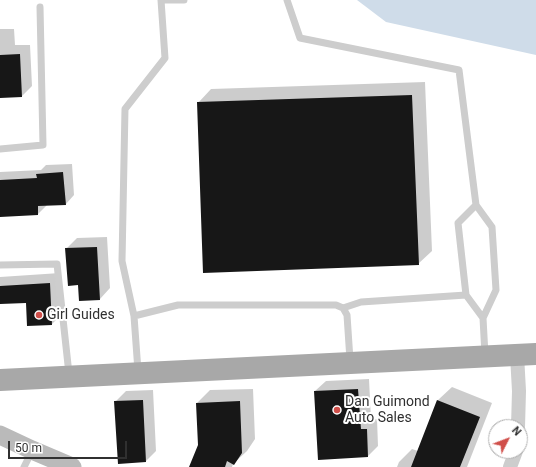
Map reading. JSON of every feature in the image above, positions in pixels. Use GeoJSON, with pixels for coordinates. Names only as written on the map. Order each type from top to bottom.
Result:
{"type":"FeatureCollection","features":[{"type":"Feature","properties":{"kind":"main road"},"geometry":{"type":"LineString","coordinates":[[0,380],[526,355]]}},
{"type":"Feature","properties":{"kind":"main road"},"geometry":{"type":"LineString","coordinates":[[0,435],[28,459],[72,467]]}},
{"type":"Feature","properties":{"kind":"street"},"geometry":{"type":"LineString","coordinates":[[518,419],[519,391],[526,355]]}},
{"type":"Feature","properties":{"kind":"lane"},"geometry":{"type":"LineString","coordinates":[[138,374],[134,316],[122,261],[125,109],[165,58],[161,0],[184,0]]}},
{"type":"Feature","properties":{"kind":"lane"},"geometry":{"type":"LineString","coordinates":[[287,0],[300,38],[459,70],[476,205],[492,227],[496,290],[483,318],[485,356]]}},
{"type":"Feature","properties":{"kind":"lane"},"geometry":{"type":"LineString","coordinates":[[0,149],[43,145],[40,7]]}},
{"type":"Feature","properties":{"kind":"lane"},"geometry":{"type":"LineString","coordinates":[[476,205],[458,223],[466,295],[483,318]]}},
{"type":"Feature","properties":{"kind":"lane"},"geometry":{"type":"LineString","coordinates":[[0,264],[57,264],[70,377]]}},
{"type":"Feature","properties":{"kind":"lane"},"geometry":{"type":"LineString","coordinates":[[343,308],[361,302],[466,295]]}},
{"type":"Feature","properties":{"kind":"lane"},"geometry":{"type":"LineString","coordinates":[[134,316],[178,305],[336,305],[343,308],[347,315],[350,363]]}},
{"type":"Feature","properties":{"kind":"water"},"geometry":{"type":"Polygon","coordinates":[[[357,0],[536,0],[536,55],[386,22],[357,0]]]}},
{"type":"Feature","properties":{"kind":"building"},"geometry":{"type":"Polygon","coordinates":[[[20,54],[22,97],[0,98],[0,55],[20,54]]]}},
{"type":"Feature","properties":{"kind":"building"},"geometry":{"type":"Polygon","coordinates":[[[412,95],[419,265],[203,273],[197,102],[412,95]]]}},
{"type":"Feature","properties":{"kind":"building"},"geometry":{"type":"Polygon","coordinates":[[[63,172],[66,205],[38,206],[38,215],[0,217],[0,180],[37,178],[36,174],[63,172]]]}},
{"type":"Feature","properties":{"kind":"building"},"geometry":{"type":"Polygon","coordinates":[[[97,247],[100,300],[79,301],[78,285],[68,286],[65,248],[97,247]]]}},
{"type":"Feature","properties":{"kind":"building","name":"Girl Guides"},"geometry":{"type":"Polygon","coordinates":[[[50,283],[52,325],[27,326],[26,303],[0,304],[0,286],[50,283]]]}},
{"type":"Feature","properties":{"kind":"building","name":"Dan Guimond Auto Sales"},"geometry":{"type":"Polygon","coordinates":[[[358,389],[361,429],[367,429],[368,457],[318,460],[314,391],[358,389]]]}},
{"type":"Feature","properties":{"kind":"building"},"geometry":{"type":"Polygon","coordinates":[[[143,400],[146,462],[118,464],[114,401],[143,400]]]}},
{"type":"Feature","properties":{"kind":"building"},"geometry":{"type":"Polygon","coordinates":[[[437,400],[480,417],[460,467],[411,467],[437,400]]]}},
{"type":"Feature","properties":{"kind":"building"},"geometry":{"type":"Polygon","coordinates":[[[240,401],[242,453],[234,465],[227,461],[225,467],[189,467],[198,445],[196,403],[240,401]]]}},
{"type":"Feature","properties":{"kind":"place","name":"Girl Guides"},"geometry":{"type":"Point","coordinates":[39,315]}},
{"type":"Feature","properties":{"kind":"place","name":"Dan Guimond Auto Sales"},"geometry":{"type":"Point","coordinates":[337,410]}}]}
